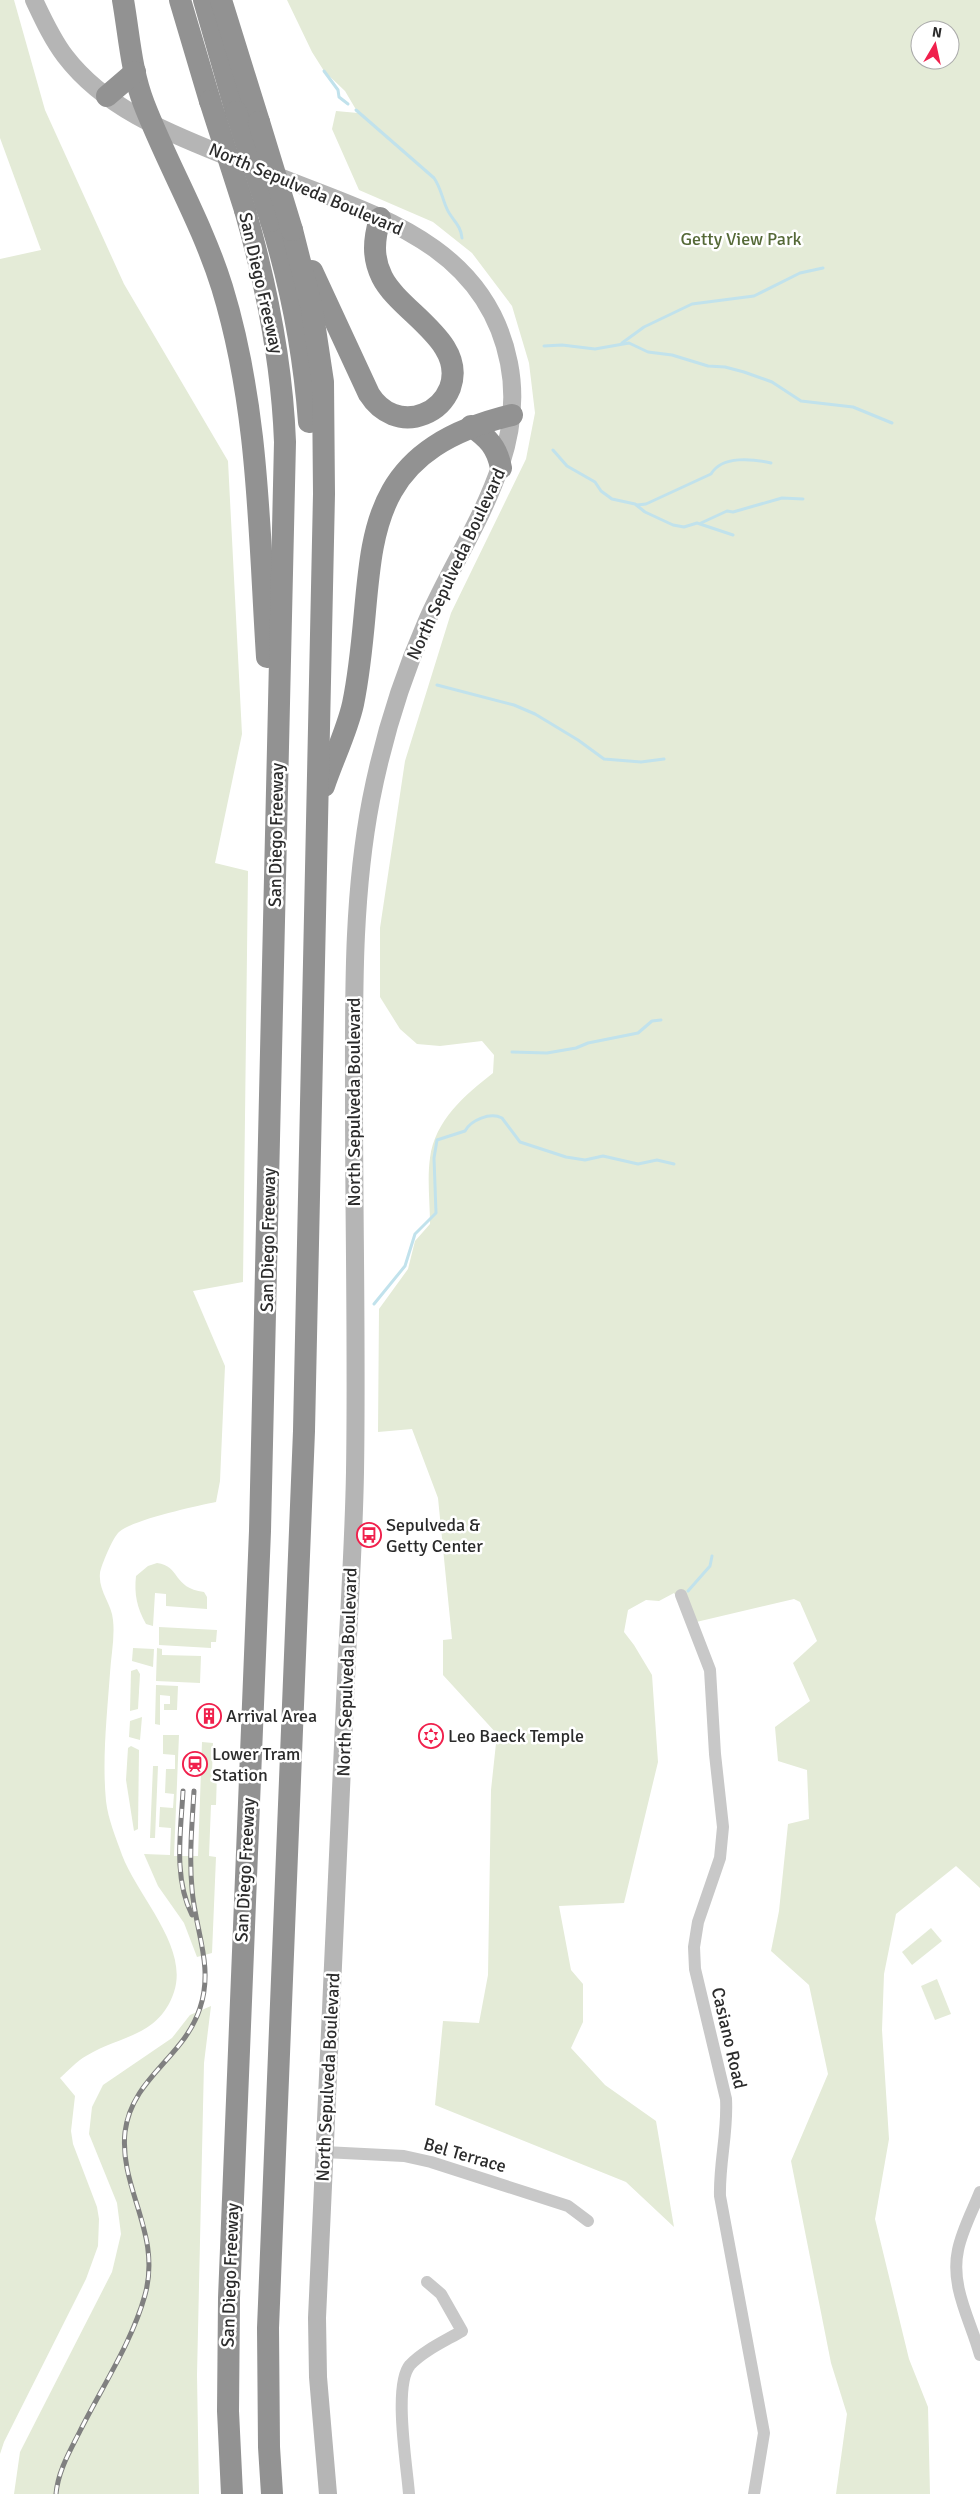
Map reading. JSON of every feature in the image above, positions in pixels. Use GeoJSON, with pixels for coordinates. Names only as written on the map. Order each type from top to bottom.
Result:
{"type":"FeatureCollection","features":[{"type":"Feature","properties":{"kind":"highway"},"geometry":{"type":"LineString","coordinates":[[123,0],[135,72],[143,102],[212,258],[237,342],[248,396],[256,471],[276,814]]}},
{"type":"Feature","properties":{"kind":"highway","name":"San Diego Freeway"},"geometry":{"type":"LineString","coordinates":[[180,0],[223,107],[258,216],[283,400],[282,593],[267,1302],[258,1612],[239,2007],[229,2298],[228,2411],[232,2494]]}},
{"type":"Feature","properties":{"kind":"highway"},"geometry":{"type":"LineString","coordinates":[[192,0],[223,107]]}},
{"type":"Feature","properties":{"kind":"highway"},"geometry":{"type":"LineString","coordinates":[[204,0],[223,107]]}},
{"type":"Feature","properties":{"kind":"highway"},"geometry":{"type":"LineString","coordinates":[[221,0],[292,230],[312,310],[322,382],[324,494],[309,1242],[297,1613],[268,2318],[268,2418],[272,2494]]}},
{"type":"Feature","properties":{"kind":"highway"},"geometry":{"type":"LineString","coordinates":[[107,96],[135,72]]}},
{"type":"Feature","properties":{"kind":"highway"},"geometry":{"type":"LineString","coordinates":[[258,216],[288,284],[306,388],[311,476],[324,494]]}},
{"type":"Feature","properties":{"kind":"highway"},"geometry":{"type":"LineString","coordinates":[[292,230],[356,364],[368,394],[385,411],[395,416],[412,418],[430,412],[445,399],[452,382],[452,360],[442,343],[382,278],[374,249],[380,218]]}},
{"type":"Feature","properties":{"kind":"highway"},"geometry":{"type":"LineString","coordinates":[[317,806],[353,704],[373,542],[381,513],[400,478],[420,456],[444,439],[471,426],[512,415]]}},
{"type":"Feature","properties":{"kind":"highway"},"geometry":{"type":"LineString","coordinates":[[471,426],[490,440],[496,448],[501,468]]}},
{"type":"Feature","properties":{"kind":"main road","name":"North Sepulveda Boulevard"},"geometry":{"type":"LineString","coordinates":[[34,0],[65,56],[94,87],[152,124],[380,218],[424,239],[442,252],[458,266],[482,298],[500,330],[512,383],[512,415],[501,468],[430,612],[395,705],[372,797],[358,888],[354,985],[354,1506],[316,2347],[328,2494]]}},
{"type":"Feature","properties":{"kind":"street","name":"Casiano Road"},"geometry":{"type":"LineString","coordinates":[[682,1595],[710,1670],[723,1827],[720,1858],[698,1922],[694,1947],[695,1968],[726,2099],[728,2121],[720,2172],[720,2196],[764,2433],[754,2494]]}},
{"type":"Feature","properties":{"kind":"street","name":"Bel Terrace"},"geometry":{"type":"LineString","coordinates":[[324,2152],[404,2156],[431,2162],[568,2206],[588,2221]]}},
{"type":"Feature","properties":{"kind":"street"},"geometry":{"type":"LineString","coordinates":[[980,2192],[958,2250],[956,2277],[960,2298],[980,2355]]}},
{"type":"Feature","properties":{"kind":"street"},"geometry":{"type":"LineString","coordinates":[[409,2494],[401,2406],[402,2381],[409,2366],[462,2331],[441,2294],[427,2282]]}},
{"type":"Feature","properties":{"kind":"green space"},"geometry":{"type":"Polygon","coordinates":[[[0,0],[14,0],[45,110],[124,284],[228,461],[242,734],[215,863],[248,871],[243,1282],[193,1291],[225,1366],[220,1481],[216,1502],[165,1514],[126,1527],[119,1532],[114,1540],[100,1573],[101,1586],[112,1614],[113,1626],[105,1753],[107,1808],[110,1822],[129,1871],[160,1922],[168,1940],[177,1975],[174,1992],[159,2018],[137,2033],[86,2056],[60,2078],[75,2096],[71,2131],[73,2144],[97,2207],[99,2219],[98,2246],[86,2279],[4,2442],[0,2454],[0,259],[41,250],[0,138],[0,0]]]}},
{"type":"Feature","properties":{"kind":"green space","name":"Getty View Park"},"geometry":{"type":"Polygon","coordinates":[[[287,0],[980,0],[980,1888],[956,1866],[896,1914],[884,1974],[882,2030],[889,2139],[875,2219],[909,2359],[928,2407],[930,2494],[836,2494],[847,2414],[831,2363],[791,2161],[828,2074],[809,1985],[771,1951],[779,1911],[788,1824],[809,1819],[807,1770],[778,1761],[775,1727],[810,1701],[793,1663],[817,1641],[800,1602],[794,1599],[692,1623],[674,1593],[659,1601],[646,1600],[628,1610],[624,1632],[652,1675],[658,1762],[624,1903],[559,1906],[571,1970],[583,1984],[583,2022],[571,2048],[605,2085],[656,2121],[674,2227],[626,2182],[435,2105],[443,2021],[479,2023],[488,1975],[491,1790],[497,1734],[443,1675],[443,1640],[452,1639],[438,1498],[412,1429],[378,1432],[379,1309],[408,1269],[415,1241],[430,1224],[429,1166],[433,1144],[438,1132],[445,1120],[462,1100],[493,1073],[494,1055],[482,1041],[440,1046],[417,1044],[400,1029],[380,997],[380,928],[405,761],[451,613],[526,459],[535,413],[529,363],[512,306],[472,253],[433,222],[359,190],[332,129],[336,111],[358,113],[345,91],[324,71],[312,52],[287,0]]]}},
{"type":"Feature","properties":{"kind":"green space"},"geometry":{"type":"Polygon","coordinates":[[[157,1563],[170,1568],[181,1582],[187,1586],[204,1592],[207,1597],[207,1609],[166,1606],[166,1594],[155,1593],[153,1626],[146,1624],[137,1601],[135,1589],[136,1576],[148,1566],[157,1563]]]}},
{"type":"Feature","properties":{"kind":"green space"},"geometry":{"type":"Polygon","coordinates":[[[159,1627],[217,1630],[216,1642],[211,1642],[211,1648],[159,1645],[159,1627]]]}},
{"type":"Feature","properties":{"kind":"green space"},"geometry":{"type":"Polygon","coordinates":[[[133,1648],[154,1649],[153,1667],[132,1661],[133,1648]]]}},
{"type":"Feature","properties":{"kind":"green space"},"geometry":{"type":"Polygon","coordinates":[[[157,1648],[162,1649],[162,1655],[201,1656],[200,1683],[156,1681],[157,1648]]]}},
{"type":"Feature","properties":{"kind":"green space"},"geometry":{"type":"Polygon","coordinates":[[[137,1669],[140,1674],[138,1709],[130,1711],[131,1671],[137,1669]]]}},
{"type":"Feature","properties":{"kind":"green space"},"geometry":{"type":"Polygon","coordinates":[[[156,1685],[178,1686],[177,1710],[164,1710],[164,1704],[170,1704],[170,1696],[160,1695],[160,1725],[155,1724],[156,1685]]]}},
{"type":"Feature","properties":{"kind":"green space"},"geometry":{"type":"Polygon","coordinates":[[[142,1717],[140,1740],[129,1737],[130,1721],[142,1717]]]}},
{"type":"Feature","properties":{"kind":"green space"},"geometry":{"type":"Polygon","coordinates":[[[163,1735],[179,1735],[174,1856],[198,1856],[202,1742],[213,1743],[212,1773],[217,1773],[216,1805],[211,1805],[209,1856],[216,1857],[212,1953],[197,1957],[184,1923],[158,1886],[144,1854],[170,1855],[171,1828],[159,1827],[160,1807],[173,1808],[174,1794],[165,1793],[166,1769],[175,1769],[175,1755],[163,1754],[163,1735]]]}},
{"type":"Feature","properties":{"kind":"green space"},"geometry":{"type":"Polygon","coordinates":[[[131,1746],[139,1750],[138,1829],[134,1831],[126,1780],[128,1748],[131,1746]]]}},
{"type":"Feature","properties":{"kind":"green space"},"geometry":{"type":"Polygon","coordinates":[[[153,1766],[158,1766],[155,1838],[150,1838],[153,1766]]]}},
{"type":"Feature","properties":{"kind":"green space"},"geometry":{"type":"Polygon","coordinates":[[[931,1928],[942,1941],[912,1965],[902,1952],[931,1928]]]}},
{"type":"Feature","properties":{"kind":"green space"},"geometry":{"type":"Polygon","coordinates":[[[937,1979],[951,2014],[935,2020],[921,1986],[937,1979]]]}},
{"type":"Feature","properties":{"kind":"green space"},"geometry":{"type":"Polygon","coordinates":[[[211,2006],[204,2063],[197,2375],[199,2494],[14,2494],[20,2452],[112,2272],[121,2234],[117,2203],[89,2134],[92,2107],[103,2085],[172,2038],[190,2015],[211,2006]]]}},
{"type":"Feature","properties":{"kind":"waterway"},"geometry":{"type":"LineString","coordinates":[[324,71],[338,90],[339,97],[348,104]]}},
{"type":"Feature","properties":{"kind":"waterway"},"geometry":{"type":"LineString","coordinates":[[356,110],[434,178],[447,209],[460,230],[462,238]]}},
{"type":"Feature","properties":{"kind":"waterway"},"geometry":{"type":"LineString","coordinates":[[622,343],[644,327],[692,304],[754,296],[800,273],[823,268]]}},
{"type":"Feature","properties":{"kind":"waterway"},"geometry":{"type":"LineString","coordinates":[[544,346],[562,345],[595,349],[629,343],[648,352],[672,355],[708,366],[725,367],[744,372],[772,382],[801,401],[853,407],[892,423]]}},
{"type":"Feature","properties":{"kind":"waterway"},"geometry":{"type":"LineString","coordinates":[[553,450],[567,466],[595,482],[601,491],[612,499],[635,504],[645,512],[673,525],[684,527],[697,523],[733,535]]}},
{"type":"Feature","properties":{"kind":"waterway"},"geometry":{"type":"LineString","coordinates":[[637,505],[646,504],[711,474],[716,468],[730,461],[756,460],[771,463]]}},
{"type":"Feature","properties":{"kind":"waterway"},"geometry":{"type":"LineString","coordinates":[[701,523],[727,511],[733,512],[782,498],[803,499]]}},
{"type":"Feature","properties":{"kind":"waterway"},"geometry":{"type":"LineString","coordinates":[[437,685],[514,705],[535,714],[578,740],[604,759],[641,762],[664,759]]}},
{"type":"Feature","properties":{"kind":"waterway"},"geometry":{"type":"LineString","coordinates":[[512,1052],[547,1053],[576,1048],[588,1043],[638,1033],[652,1021],[661,1020]]}},
{"type":"Feature","properties":{"kind":"waterway"},"geometry":{"type":"LineString","coordinates":[[374,1304],[405,1266],[415,1234],[436,1213],[434,1158],[437,1140],[465,1131],[476,1120],[492,1116],[502,1118],[520,1142],[566,1157],[585,1160],[603,1156],[638,1164],[657,1160],[674,1164]]}},
{"type":"Feature","properties":{"kind":"waterway"},"geometry":{"type":"LineString","coordinates":[[688,1591],[710,1566],[712,1556]]}},
{"type":"Feature","properties":{"kind":"railway"},"geometry":{"type":"LineString","coordinates":[[183,1791],[180,1870],[182,1885],[192,1915]]}},
{"type":"Feature","properties":{"kind":"railway"},"geometry":{"type":"LineString","coordinates":[[56,2494],[59,2477],[65,2461],[125,2347],[145,2295],[149,2273],[148,2251],[145,2231],[128,2173],[125,2153],[125,2132],[137,2096],[183,2041],[200,2008],[204,1993],[204,1963],[191,1877],[194,1791]]}},
{"type":"Feature","properties":{"kind":"place","name":"Sepulveda & Getty Center"},"geometry":{"type":"Point","coordinates":[369,1535]}},
{"type":"Feature","properties":{"kind":"place","name":"Arrival Area"},"geometry":{"type":"Point","coordinates":[209,1716]}},
{"type":"Feature","properties":{"kind":"place","name":"Leo Baeck Temple"},"geometry":{"type":"Point","coordinates":[431,1736]}},
{"type":"Feature","properties":{"kind":"place","name":"Lower Tram Station"},"geometry":{"type":"Point","coordinates":[195,1764]}}]}
